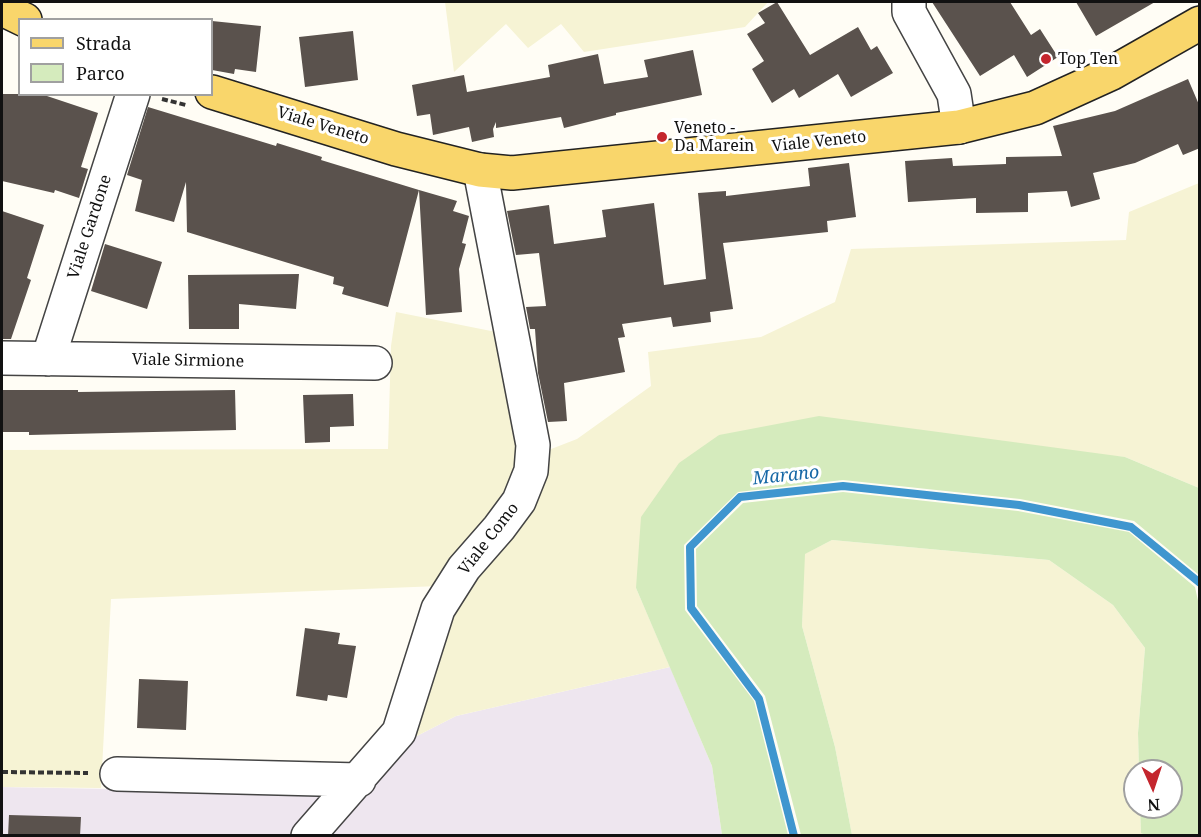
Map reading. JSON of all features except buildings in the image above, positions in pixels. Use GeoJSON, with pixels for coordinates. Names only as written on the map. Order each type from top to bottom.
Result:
{"type":"FeatureCollection","features":[{"type":"Feature","properties":{"kind":"main road"},"geometry":{"type":"LineString","coordinates":[[2,9],[21,18]]}},
{"type":"Feature","properties":{"kind":"main road","name":"Viale Veneto"},"geometry":{"type":"LineString","coordinates":[[213,92],[396,149],[480,170],[512,173],[959,127],[1035,108],[1112,73],[1200,23]]}},
{"type":"Feature","properties":{"kind":"street"},"geometry":{"type":"LineString","coordinates":[[909,2],[909,12],[954,94],[959,127]]}},
{"type":"Feature","properties":{"kind":"street","name":"Viale Gardone"},"geometry":{"type":"LineString","coordinates":[[48,359],[132,96]]}},
{"type":"Feature","properties":{"kind":"street","name":"Viale Como"},"geometry":{"type":"LineString","coordinates":[[308,836],[399,732],[438,609],[464,568],[519,501],[531,471],[533,445],[480,170]]}},
{"type":"Feature","properties":{"kind":"street","name":"Viale Sirmione"},"geometry":{"type":"LineString","coordinates":[[2,358],[375,363]]}},
{"type":"Feature","properties":{"kind":"street"},"geometry":{"type":"LineString","coordinates":[[117,774],[359,780]]}},
{"type":"Feature","properties":{"kind":"path"},"geometry":{"type":"LineString","coordinates":[[2,772],[117,774]]}},
{"type":"Feature","properties":{"kind":"shaded area"},"geometry":{"type":"Polygon","coordinates":[[[445,2],[768,2],[745,27],[584,52],[561,24],[528,48],[506,24],[454,72],[445,2]]]}},
{"type":"Feature","properties":{"kind":"shaded area"},"geometry":{"type":"Polygon","coordinates":[[[1199,183],[1199,488],[1125,457],[719,435],[636,588],[670,667],[456,716],[409,740],[446,614],[546,451],[577,439],[651,386],[648,352],[761,337],[835,302],[851,249],[1126,240],[1129,212],[1199,183]]]}},
{"type":"Feature","properties":{"kind":"shaded area"},"geometry":{"type":"Polygon","coordinates":[[[396,312],[506,334],[524,447],[511,497],[439,586],[111,599],[101,788],[2,787],[2,450],[388,449],[391,346],[396,312]]]}},
{"type":"Feature","properties":{"kind":"shaded area"},"geometry":{"type":"Polygon","coordinates":[[[832,540],[1049,560],[1113,605],[1145,648],[1138,733],[1139,759],[1123,759],[1123,819],[1140,819],[1141,832],[1146,835],[852,835],[835,747],[802,626],[804,554],[832,540]]]}},
{"type":"Feature","properties":{"kind":"shaded area"},"geometry":{"type":"Polygon","coordinates":[[[670,667],[712,766],[722,835],[324,836],[409,740],[456,716],[670,667]]]}},
{"type":"Feature","properties":{"kind":"shaded area"},"geometry":{"type":"Polygon","coordinates":[[[2,787],[331,793],[294,835],[2,836],[2,787]]]}},
{"type":"Feature","properties":{"kind":"green space"},"geometry":{"type":"Polygon","coordinates":[[[819,416],[1125,457],[1199,488],[1199,575],[1134,521],[1020,499],[843,480],[738,492],[684,545],[685,610],[754,701],[788,835],[722,835],[712,766],[636,588],[641,517],[679,463],[719,435],[819,416]]]}},
{"type":"Feature","properties":{"kind":"green space"},"geometry":{"type":"Polygon","coordinates":[[[843,492],[1018,511],[1129,532],[1195,587],[1200,610],[1199,835],[1146,835],[1141,833],[1140,819],[1183,819],[1183,759],[1139,759],[1138,733],[1145,648],[1113,605],[1049,560],[832,540],[805,554],[802,626],[835,747],[852,835],[801,835],[765,696],[697,606],[696,549],[743,503],[843,492]]]}},
{"type":"Feature","properties":{"kind":"waterway","name":"Marano"},"geometry":{"type":"LineString","coordinates":[[794,836],[759,699],[691,608],[690,547],[740,497],[843,486],[1019,505],[1131,527],[1200,583]]}},
{"type":"Feature","properties":{"kind":"place","name":"Top Ten"},"geometry":{"type":"Point","coordinates":[1046,59]}},
{"type":"Feature","properties":{"kind":"place","name":"Veneto - Da Marein"},"geometry":{"type":"Point","coordinates":[662,137]}}]}
